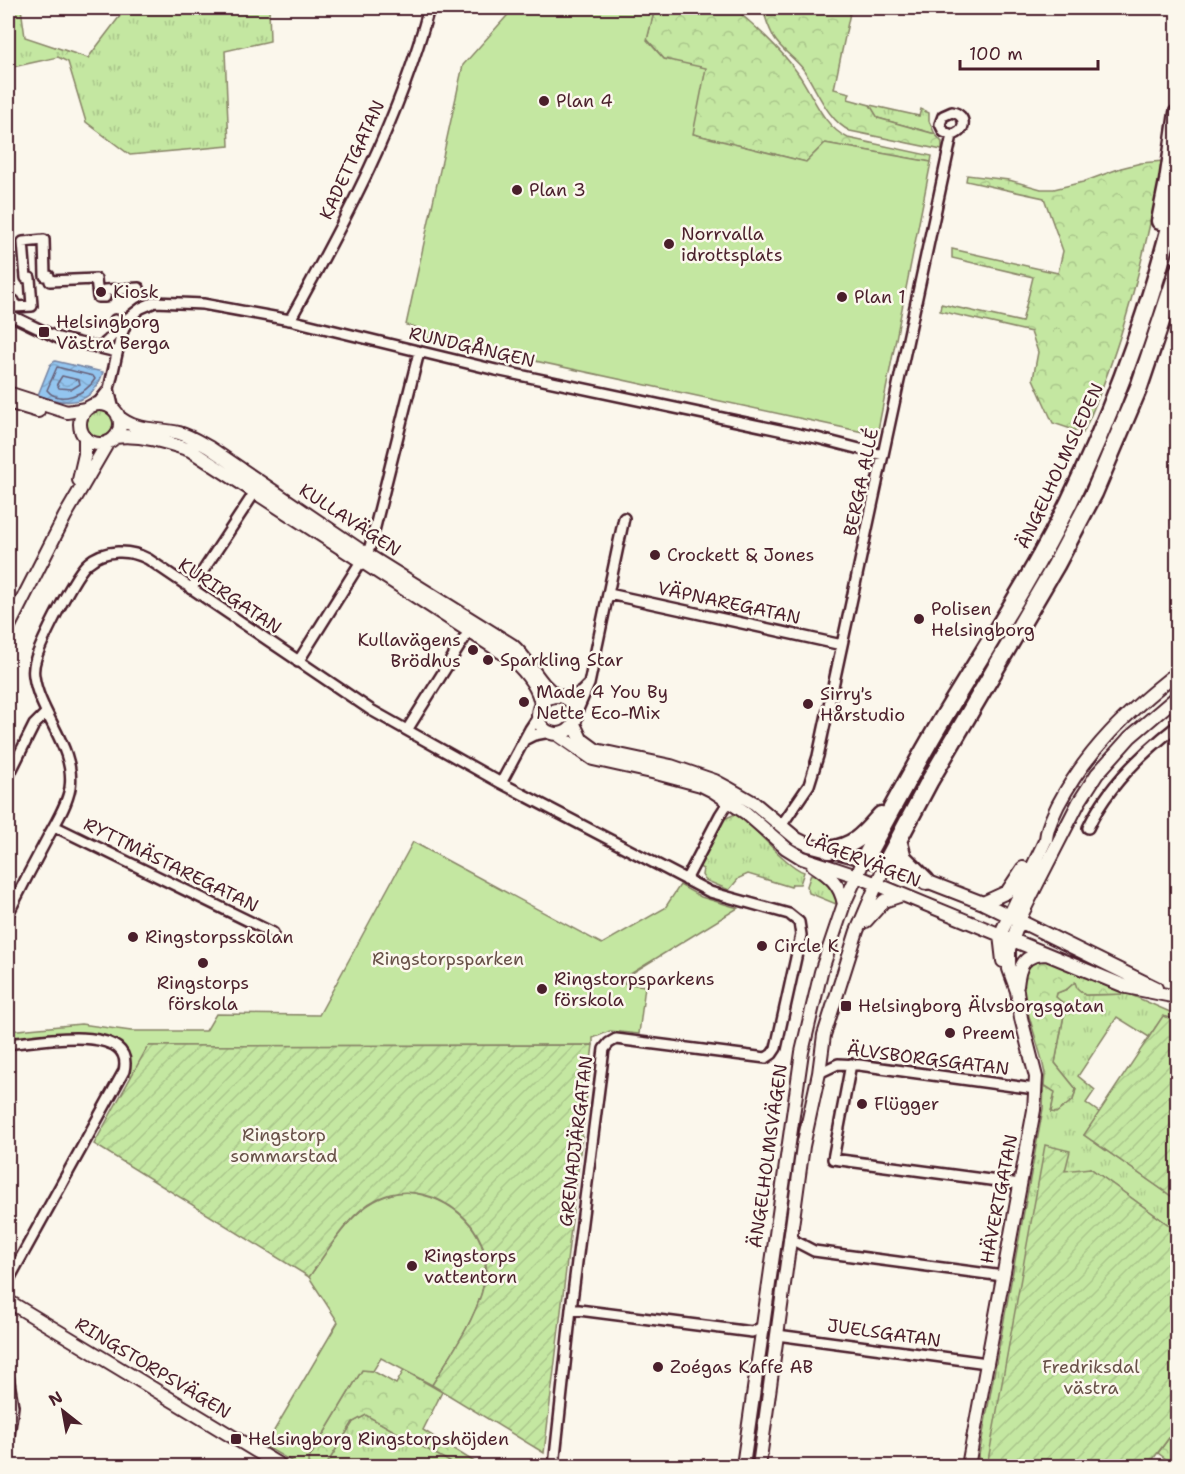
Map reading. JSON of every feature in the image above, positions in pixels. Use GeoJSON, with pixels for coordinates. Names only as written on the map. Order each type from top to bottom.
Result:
{"type":"FeatureCollection","features":[{"type":"Feature","properties":{"kind":"highway"},"geometry":{"type":"LineString","coordinates":[[1068,504],[1137,313],[1156,241],[1178,113]]}},
{"type":"Feature","properties":{"kind":"highway","name":"ÄNGELHOLMSLEDEN"},"geometry":{"type":"LineString","coordinates":[[864,860],[898,796],[1034,566],[1068,504],[1094,449],[1135,345],[1178,195]]}},
{"type":"Feature","properties":{"kind":"highway"},"geometry":{"type":"LineString","coordinates":[[885,865],[957,733],[1056,565],[1094,493],[1139,387],[1178,271]]}},
{"type":"Feature","properties":{"kind":"highway"},"geometry":{"type":"LineString","coordinates":[[1168,303],[1178,277]]}},
{"type":"Feature","properties":{"kind":"highway"},"geometry":{"type":"LineString","coordinates":[[830,850],[849,845],[861,838],[898,796]]}},
{"type":"Feature","properties":{"kind":"highway"},"geometry":{"type":"LineString","coordinates":[[898,840],[903,858],[926,881]]}},
{"type":"Feature","properties":{"kind":"street","name":"KADETTGATAN"},"geometry":{"type":"LineString","coordinates":[[290,320],[326,256],[369,170],[395,109],[429,8]]}},
{"type":"Feature","properties":{"kind":"street","name":"BERGA ALLÉ"},"geometry":{"type":"LineString","coordinates":[[781,826],[814,774],[952,135]]}},
{"type":"Feature","properties":{"kind":"street"},"geometry":{"type":"LineString","coordinates":[[8,301],[14,301],[14,307],[32,306],[30,278],[26,278],[23,242],[44,240],[45,276],[49,276],[50,281],[96,279],[98,297],[105,297],[105,290],[139,288]]}},
{"type":"Feature","properties":{"kind":"street","name":"RUNDGÅNGEN"},"geometry":{"type":"LineString","coordinates":[[116,413],[109,389],[117,352],[128,318],[141,308],[155,302],[203,304],[290,320],[419,352],[817,438],[883,455]]}},
{"type":"Feature","properties":{"kind":"street"},"geometry":{"type":"LineString","coordinates":[[8,314],[75,344],[117,352]]}},
{"type":"Feature","properties":{"kind":"street"},"geometry":{"type":"LineString","coordinates":[[105,343],[115,333],[115,320]]}},
{"type":"Feature","properties":{"kind":"street"},"geometry":{"type":"LineString","coordinates":[[298,662],[370,547],[419,352]]}},
{"type":"Feature","properties":{"kind":"street","name":"RUNDGÅNGEN"},"geometry":{"type":"LineString","coordinates":[[91,406],[109,389]]}},
{"type":"Feature","properties":{"kind":"street"},"geometry":{"type":"LineString","coordinates":[[8,393],[67,412],[91,406],[108,405],[116,413],[120,427],[65,516],[8,628]]}},
{"type":"Feature","properties":{"kind":"street"},"geometry":{"type":"LineString","coordinates":[[8,402],[64,417],[92,442],[100,444],[112,439]]}},
{"type":"Feature","properties":{"kind":"street"},"geometry":{"type":"LineString","coordinates":[[65,516],[83,467],[81,417],[91,406]]}},
{"type":"Feature","properties":{"kind":"street","name":"KULLAVÄGEN"},"geometry":{"type":"LineString","coordinates":[[116,413],[126,423],[133,426],[178,433],[192,438],[512,659],[540,687]]}},
{"type":"Feature","properties":{"kind":"street","name":"KULLAVÄGEN"},"geometry":{"type":"LineString","coordinates":[[112,439],[131,435],[190,450],[255,492],[512,645],[527,659],[540,687]]}},
{"type":"Feature","properties":{"kind":"street"},"geometry":{"type":"LineString","coordinates":[[191,589],[255,492]]}},
{"type":"Feature","properties":{"kind":"street"},"geometry":{"type":"LineString","coordinates":[[524,740],[534,735],[567,731],[575,719],[588,684],[624,518]]}},
{"type":"Feature","properties":{"kind":"street","name":"KURIRGATAN"},"geometry":{"type":"LineString","coordinates":[[8,914],[68,798],[70,773],[65,754],[46,713],[34,678],[35,660],[57,615],[88,563],[109,553],[135,553],[371,710],[501,783],[686,880]]}},
{"type":"Feature","properties":{"kind":"street","name":"VÄPNAREGATAN"},"geometry":{"type":"LineString","coordinates":[[609,594],[842,645]]}},
{"type":"Feature","properties":{"kind":"street"},"geometry":{"type":"LineString","coordinates":[[407,730],[469,631]]}},
{"type":"Feature","properties":{"kind":"street"},"geometry":{"type":"LineString","coordinates":[[983,903],[1002,896],[1012,887],[1072,780],[1092,752],[1121,720],[1178,672]]}},
{"type":"Feature","properties":{"kind":"street"},"geometry":{"type":"LineString","coordinates":[[501,783],[548,698],[581,692],[588,684]]}},
{"type":"Feature","properties":{"kind":"street"},"geometry":{"type":"LineString","coordinates":[[554,733],[542,726],[540,687],[562,697],[574,707],[575,719]]}},
{"type":"Feature","properties":{"kind":"street"},"geometry":{"type":"LineString","coordinates":[[1020,1018],[1006,977],[1000,934],[1064,833],[1097,774],[1130,737],[1178,696]]}},
{"type":"Feature","properties":{"kind":"street"},"geometry":{"type":"LineString","coordinates":[[8,777],[34,725],[46,713]]}},
{"type":"Feature","properties":{"kind":"street","name":"LÄGERVÄGEN"},"geometry":{"type":"LineString","coordinates":[[575,719],[581,739],[596,750],[671,766],[715,781],[786,848],[802,858],[857,876],[1127,987],[1175,997]]}},
{"type":"Feature","properties":{"kind":"street"},"geometry":{"type":"LineString","coordinates":[[1088,828],[1108,793],[1149,750],[1178,724]]}},
{"type":"Feature","properties":{"kind":"street","name":"LÄGERVÄGEN"},"geometry":{"type":"LineString","coordinates":[[554,733],[593,759],[701,785],[754,803],[796,839],[885,865],[983,903],[1175,997]]}},
{"type":"Feature","properties":{"kind":"street"},"geometry":{"type":"LineString","coordinates":[[686,880],[732,796]]}},
{"type":"Feature","properties":{"kind":"street","name":"RYTTMÄSTAREGATAN"},"geometry":{"type":"LineString","coordinates":[[54,826],[273,933]]}},
{"type":"Feature","properties":{"kind":"street"},"geometry":{"type":"LineString","coordinates":[[1010,916],[1046,839],[1046,829]]}},
{"type":"Feature","properties":{"kind":"street"},"geometry":{"type":"LineString","coordinates":[[802,858],[835,881],[844,904]]}},
{"type":"Feature","properties":{"kind":"street","name":"ÄNGELHOLMSVÄGEN"},"geometry":{"type":"LineString","coordinates":[[743,1467],[802,1052],[821,972],[844,904],[864,860]]}},
{"type":"Feature","properties":{"kind":"street","name":"ÄNGELHOLMSVÄGEN"},"geometry":{"type":"LineString","coordinates":[[759,1467],[789,1238],[803,1146],[819,1073],[824,1035],[857,931],[885,865]]}},
{"type":"Feature","properties":{"kind":"street","name":"GRENADJÄRGATAN"},"geometry":{"type":"LineString","coordinates":[[554,1467],[602,1053],[613,1040],[627,1039],[766,1058],[776,1048],[801,935],[799,922],[780,910],[710,892],[686,880]]}},
{"type":"Feature","properties":{"kind":"street"},"geometry":{"type":"LineString","coordinates":[[8,890],[17,895]]}},
{"type":"Feature","properties":{"kind":"street"},"geometry":{"type":"LineString","coordinates":[[857,931],[884,901],[902,895]]}},
{"type":"Feature","properties":{"kind":"street","name":"HÄVERTGATAN"},"geometry":{"type":"LineString","coordinates":[[968,1467],[1034,1110],[1034,1066],[1020,1018],[1017,991],[1009,969],[1009,950],[1012,940],[1010,916]]}},
{"type":"Feature","properties":{"kind":"street"},"geometry":{"type":"LineString","coordinates":[[1017,991],[1019,968],[1024,961],[1038,954],[1047,954]]}},
{"type":"Feature","properties":{"kind":"street"},"geometry":{"type":"LineString","coordinates":[[8,1044],[80,1037],[92,1038],[118,1049],[125,1064],[124,1071],[8,1281]]}},
{"type":"Feature","properties":{"kind":"street","name":"ÄLVSBORGSGATAN"},"geometry":{"type":"LineString","coordinates":[[819,1073],[838,1064],[851,1064],[1035,1089]]}},
{"type":"Feature","properties":{"kind":"street"},"geometry":{"type":"LineString","coordinates":[[851,1064],[832,1159],[1020,1184]]}},
{"type":"Feature","properties":{"kind":"street"},"geometry":{"type":"LineString","coordinates":[[789,1238],[814,1251],[1003,1276]]}},
{"type":"Feature","properties":{"kind":"street","name":"RINGSTORPSVÄGEN"},"geometry":{"type":"LineString","coordinates":[[8,1302],[281,1467]]}},
{"type":"Feature","properties":{"kind":"street"},"geometry":{"type":"LineString","coordinates":[[571,1309],[749,1331],[762,1327]]}},
{"type":"Feature","properties":{"kind":"street","name":"JUELSGATAN"},"geometry":{"type":"LineString","coordinates":[[777,1335],[987,1363]]}},
{"type":"Feature","properties":{"kind":"street"},"geometry":{"type":"LineString","coordinates":[[8,1376],[13,1406],[8,1443]]}},
{"type":"Feature","properties":{"kind":"green space"},"geometry":{"type":"Polygon","coordinates":[[[8,8],[21,8],[25,37],[88,58],[126,8],[269,8],[270,41],[225,51],[229,146],[130,155],[86,122],[68,62],[58,57],[8,68],[8,8]]]}},
{"type":"Feature","properties":{"kind":"green space","name":"Norrvalla idrottsplats"},"geometry":{"type":"Polygon","coordinates":[[[514,8],[655,8],[647,40],[664,59],[706,68],[693,134],[806,162],[825,143],[931,162],[877,435],[415,335],[416,327],[406,325],[463,65],[514,8]]]}},
{"type":"Feature","properties":{"kind":"green space"},"geometry":{"type":"Polygon","coordinates":[[[655,8],[734,8],[783,55],[803,81],[825,118],[839,133],[848,138],[932,156],[931,162],[825,143],[806,162],[693,134],[664,59],[647,39],[655,8]]]}},
{"type":"Feature","properties":{"kind":"green space"},"geometry":{"type":"Polygon","coordinates":[[[763,8],[851,8],[834,89],[850,93],[848,99],[870,105],[878,118],[935,134],[942,142],[942,150],[850,131],[842,126],[829,112],[803,69],[774,38],[763,8]]]}},
{"type":"Feature","properties":{"kind":"green space"},"geometry":{"type":"Polygon","coordinates":[[[870,105],[919,116],[921,109],[929,113],[929,121],[935,134],[877,118],[870,105]]]}},
{"type":"Feature","properties":{"kind":"green space"},"geometry":{"type":"Polygon","coordinates":[[[1163,161],[1149,230],[1131,299],[1097,400],[1083,433],[1053,423],[1033,379],[1038,352],[1031,332],[940,311],[941,304],[1022,322],[1033,277],[952,258],[952,249],[1058,273],[1063,251],[1044,198],[966,181],[967,175],[1009,180],[1041,189],[1054,189],[1083,182],[1121,168],[1163,161]]]}},
{"type":"Feature","properties":{"kind":"green space"},"geometry":{"type":"Polygon","coordinates":[[[100,411],[110,414],[113,424],[110,434],[100,437],[90,434],[87,424],[90,414],[100,411]]]}},
{"type":"Feature","properties":{"kind":"green space"},"geometry":{"type":"Polygon","coordinates":[[[735,814],[743,818],[797,869],[804,872],[800,884],[792,884],[791,887],[748,874],[739,878],[729,890],[705,880],[702,875],[703,869],[699,867],[724,819],[735,814]]]}},
{"type":"Feature","properties":{"kind":"green space","name":"Ringstorpsparken"},"geometry":{"type":"Polygon","coordinates":[[[413,842],[602,944],[665,908],[680,885],[701,897],[738,908],[624,978],[624,983],[645,986],[639,1034],[610,1031],[593,1038],[593,1045],[149,1046],[131,1078],[127,1060],[109,1041],[8,1042],[8,1031],[81,1024],[131,1031],[206,1031],[216,1014],[319,1015],[413,842]]]}},
{"type":"Feature","properties":{"kind":"green space"},"geometry":{"type":"Polygon","coordinates":[[[811,874],[827,879],[837,898],[836,904],[809,893],[807,886],[811,874]]]}},
{"type":"Feature","properties":{"kind":"green space"},"geometry":{"type":"Polygon","coordinates":[[[1040,958],[1062,964],[1129,994],[1085,995],[1077,988],[1075,982],[1067,989],[1057,993],[1056,997],[1063,1003],[1065,1009],[1055,1063],[1076,1089],[1073,1100],[1056,1113],[1051,1112],[1055,1092],[1044,1085],[1045,1074],[1042,1060],[1021,989],[1023,968],[1040,958]]]}},
{"type":"Feature","properties":{"kind":"green space"},"geometry":{"type":"Polygon","coordinates":[[[1075,982],[1085,995],[1129,994],[1177,1015],[1177,1020],[1163,1016],[1149,1037],[1117,1017],[1078,1076],[1095,1090],[1086,1103],[1100,1113],[1084,1135],[1177,1200],[1177,1231],[1090,1168],[987,1466],[977,1466],[1043,1109],[1044,1085],[1055,1092],[1051,1112],[1073,1100],[1076,1089],[1055,1063],[1065,1010],[1056,997],[1057,993],[1067,989],[1075,982]]]}},
{"type":"Feature","properties":{"kind":"green space"},"geometry":{"type":"Polygon","coordinates":[[[1163,1016],[1177,1020],[1177,1200],[1084,1135],[1163,1016]]]}},
{"type":"Feature","properties":{"kind":"green space","name":"Ringstorp sommarstad"},"geometry":{"type":"Polygon","coordinates":[[[593,1045],[544,1453],[432,1385],[473,1316],[484,1286],[486,1271],[484,1252],[477,1234],[450,1206],[433,1197],[414,1193],[395,1193],[377,1199],[366,1205],[347,1223],[309,1277],[94,1144],[148,1046],[593,1045]]]}},
{"type":"Feature","properties":{"kind":"green space","name":"Fredriksdal västra"},"geometry":{"type":"Polygon","coordinates":[[[1045,1145],[1070,1151],[1065,1171],[1090,1168],[1177,1231],[1177,1427],[1148,1466],[987,1466],[1045,1145]]]}},
{"type":"Feature","properties":{"kind":"green space"},"geometry":{"type":"Polygon","coordinates":[[[405,1192],[430,1197],[453,1208],[466,1220],[480,1240],[485,1261],[484,1282],[478,1304],[432,1385],[381,1358],[373,1371],[362,1370],[308,1460],[308,1466],[299,1466],[265,1446],[338,1322],[309,1277],[348,1223],[360,1211],[388,1195],[405,1192]]]}},
{"type":"Feature","properties":{"kind":"green space"},"geometry":{"type":"Polygon","coordinates":[[[362,1370],[373,1371],[396,1384],[404,1370],[442,1392],[423,1430],[481,1466],[457,1466],[366,1415],[353,1422],[328,1462],[334,1466],[308,1466],[308,1460],[362,1370]]]}},
{"type":"Feature","properties":{"kind":"green space"},"geometry":{"type":"Polygon","coordinates":[[[366,1415],[457,1466],[334,1466],[328,1462],[353,1422],[366,1415]]]}},
{"type":"Feature","properties":{"kind":"green space"},"geometry":{"type":"Polygon","coordinates":[[[1177,1427],[1177,1466],[1165,1465],[1166,1459],[1158,1453],[1177,1427]]]}},
{"type":"Feature","properties":{"kind":"water"},"geometry":{"type":"Polygon","coordinates":[[[55,361],[103,372],[99,383],[86,397],[69,402],[49,399],[38,395],[50,365],[55,361]]]}},
{"type":"Feature","properties":{"kind":"place","name":"Plan 4"},"geometry":{"type":"Point","coordinates":[544,101]}},
{"type":"Feature","properties":{"kind":"place","name":"Plan 3"},"geometry":{"type":"Point","coordinates":[517,190]}},
{"type":"Feature","properties":{"kind":"place","name":"Norrvalla idrottsplats"},"geometry":{"type":"Point","coordinates":[669,244]}},
{"type":"Feature","properties":{"kind":"place","name":"Kiosk"},"geometry":{"type":"Point","coordinates":[101,292]}},
{"type":"Feature","properties":{"kind":"place","name":"Plan 1"},"geometry":{"type":"Point","coordinates":[842,297]}},
{"type":"Feature","properties":{"kind":"place","name":"Helsingborg Västra Berga"},"geometry":{"type":"Point","coordinates":[44,332]}},
{"type":"Feature","properties":{"kind":"place","name":"Crockett & Jones"},"geometry":{"type":"Point","coordinates":[655,555]}},
{"type":"Feature","properties":{"kind":"place","name":"Polisen Helsingborg"},"geometry":{"type":"Point","coordinates":[919,619]}},
{"type":"Feature","properties":{"kind":"place","name":"Kullavägens Brödhus"},"geometry":{"type":"Point","coordinates":[473,650]}},
{"type":"Feature","properties":{"kind":"place","name":"Sparkling Star"},"geometry":{"type":"Point","coordinates":[488,660]}},
{"type":"Feature","properties":{"kind":"place","name":"Made 4 You By Nette Eco-Mix"},"geometry":{"type":"Point","coordinates":[524,702]}},
{"type":"Feature","properties":{"kind":"place","name":"Sirry's Hårstudio"},"geometry":{"type":"Point","coordinates":[808,704]}},
{"type":"Feature","properties":{"kind":"place","name":"Ringstorpsskolan"},"geometry":{"type":"Point","coordinates":[133,937]}},
{"type":"Feature","properties":{"kind":"place","name":"Circle K"},"geometry":{"type":"Point","coordinates":[762,946]}},
{"type":"Feature","properties":{"kind":"place","name":"Ringstorps förskola"},"geometry":{"type":"Point","coordinates":[203,963]}},
{"type":"Feature","properties":{"kind":"place","name":"Ringstorpsparkens förskola"},"geometry":{"type":"Point","coordinates":[542,989]}},
{"type":"Feature","properties":{"kind":"place","name":"Helsingborg Älvsborgsgatan"},"geometry":{"type":"Point","coordinates":[846,1006]}},
{"type":"Feature","properties":{"kind":"place","name":"Preem"},"geometry":{"type":"Point","coordinates":[950,1033]}},
{"type":"Feature","properties":{"kind":"place","name":"Flügger"},"geometry":{"type":"Point","coordinates":[862,1104]}},
{"type":"Feature","properties":{"kind":"place","name":"Ringstorps vattentorn"},"geometry":{"type":"Point","coordinates":[412,1266]}},
{"type":"Feature","properties":{"kind":"place","name":"Zoégas Kaffe AB"},"geometry":{"type":"Point","coordinates":[658,1367]}},
{"type":"Feature","properties":{"kind":"place","name":"Helsingborg Ringstorpshöjden"},"geometry":{"type":"Point","coordinates":[236,1439]}}]}
